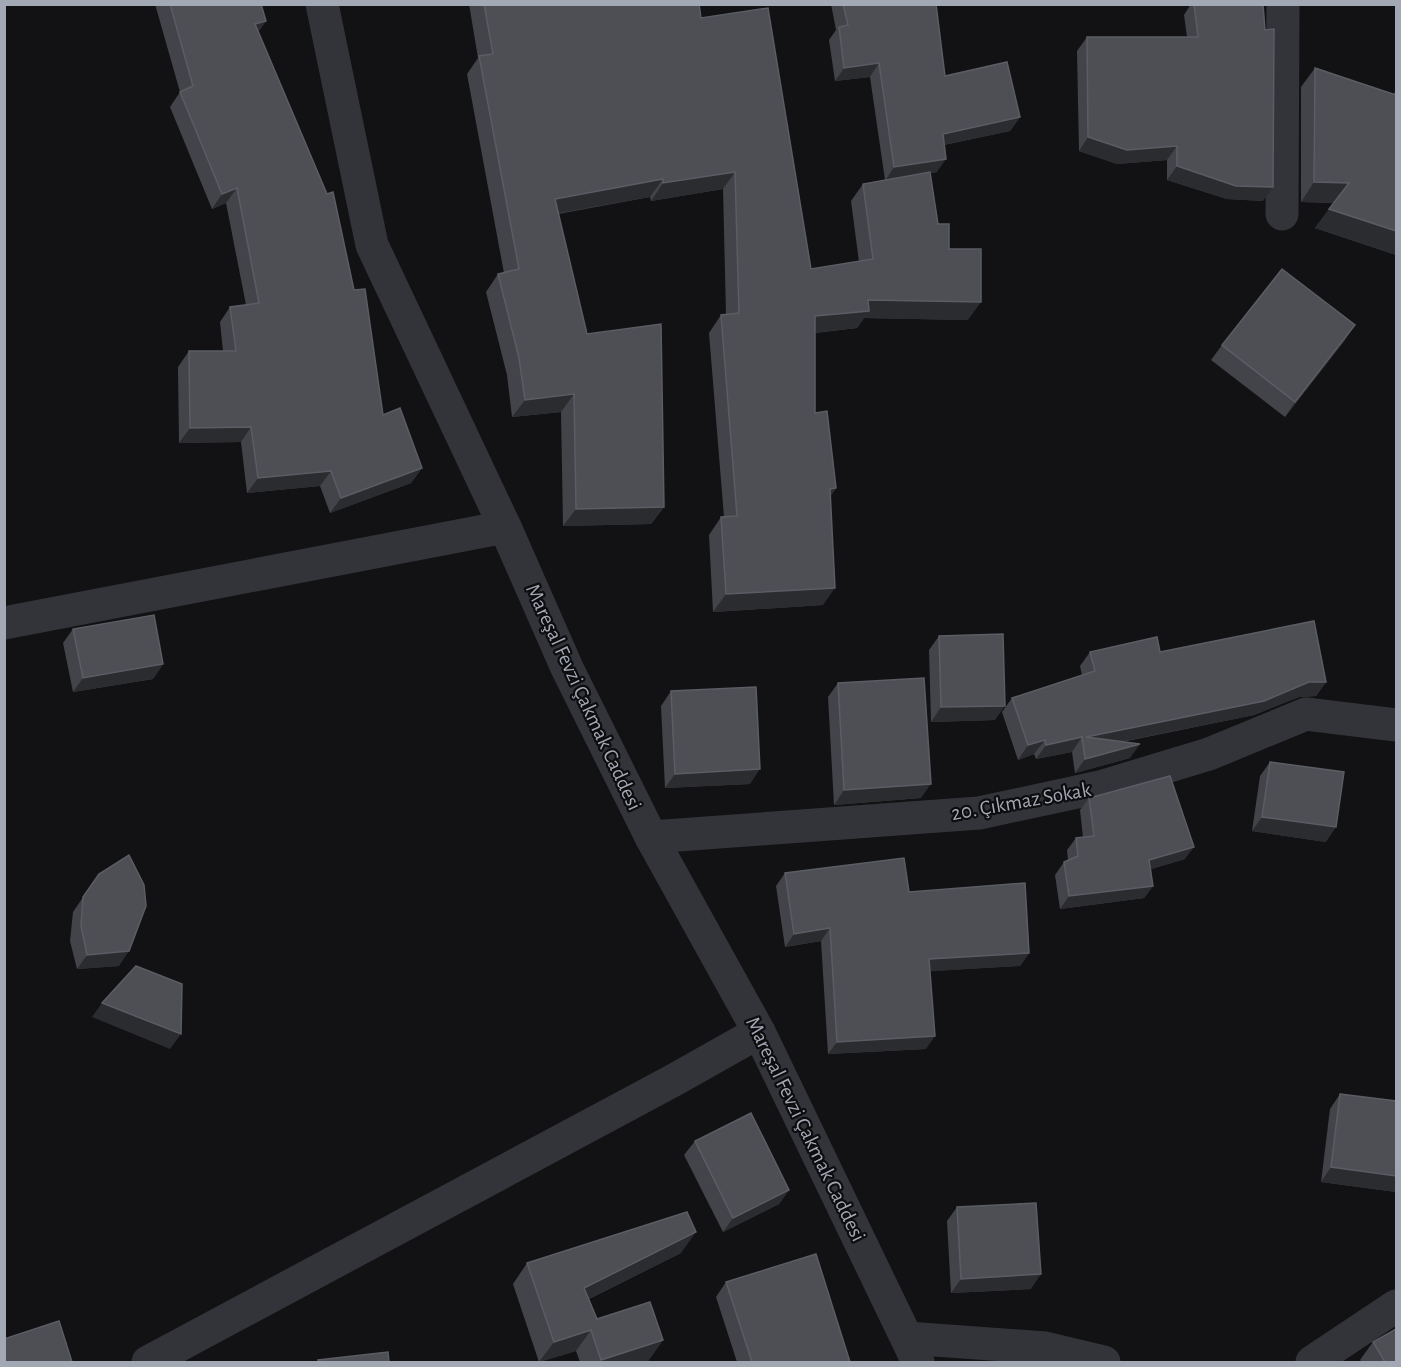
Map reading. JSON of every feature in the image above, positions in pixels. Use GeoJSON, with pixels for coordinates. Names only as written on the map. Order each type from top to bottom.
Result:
{"type":"FeatureCollection","features":[{"type":"Feature","properties":{"kind":"street","name":"Mareşal Fevzi Çakmak Caddesi"},"geometry":{"type":"LineString","coordinates":[[322,4],[372,245],[505,527],[567,668],[651,837],[759,1032],[913,1350]]}},
{"type":"Feature","properties":{"kind":"street"},"geometry":{"type":"LineString","coordinates":[[1282,214],[1283,4]]}},
{"type":"Feature","properties":{"kind":"street"},"geometry":{"type":"LineString","coordinates":[[4,623],[505,527]]}},
{"type":"Feature","properties":{"kind":"street","name":"20. Çıkmaz Sokak"},"geometry":{"type":"LineString","coordinates":[[651,837],[979,813],[1100,787],[1209,754],[1306,714],[1396,726]]}},
{"type":"Feature","properties":{"kind":"street"},"geometry":{"type":"LineString","coordinates":[[148,1362],[674,1080],[759,1032]]}},
{"type":"Feature","properties":{"kind":"street"},"geometry":{"type":"LineString","coordinates":[[1312,1362],[1396,1306]]}},
{"type":"Feature","properties":{"kind":"street"},"geometry":{"type":"LineString","coordinates":[[913,1350],[1045,1348],[1104,1362]]}},
{"type":"Feature","properties":{"kind":"building"},"geometry":{"type":"Polygon","coordinates":[[[170,4],[261,4],[266,21],[255,24],[327,194],[333,192],[354,290],[365,289],[383,415],[400,408],[422,468],[341,498],[331,471],[258,478],[251,427],[190,428],[189,351],[236,351],[230,307],[259,303],[237,188],[222,194],[180,92],[193,86],[170,4]]]}},
{"type":"Feature","properties":{"kind":"building"},"geometry":{"type":"Polygon","coordinates":[[[484,4],[699,4],[701,18],[768,8],[811,269],[873,259],[863,184],[930,172],[938,224],[949,224],[949,249],[981,249],[981,302],[868,300],[869,311],[815,316],[815,413],[827,411],[836,488],[830,489],[835,588],[726,594],[721,517],[737,516],[721,315],[739,313],[735,172],[663,183],[663,179],[555,199],[587,334],[661,324],[664,507],[576,509],[574,394],[525,400],[519,358],[498,274],[519,269],[479,56],[493,54],[484,4]]]}},
{"type":"Feature","properties":{"kind":"building"},"geometry":{"type":"Polygon","coordinates":[[[843,4],[936,4],[945,76],[1007,62],[1020,117],[943,134],[946,159],[894,167],[879,63],[844,68],[839,27],[848,25],[843,4]]]}},
{"type":"Feature","properties":{"kind":"building"},"geometry":{"type":"Polygon","coordinates":[[[1194,4],[1263,4],[1265,30],[1274,29],[1273,187],[1236,186],[1177,166],[1177,146],[1127,150],[1088,137],[1087,37],[1198,37],[1194,4]]]}},
{"type":"Feature","properties":{"kind":"building"},"geometry":{"type":"Polygon","coordinates":[[[1315,68],[1396,95],[1396,231],[1329,209],[1349,183],[1314,182],[1315,68]]]}},
{"type":"Feature","properties":{"kind":"building"},"geometry":{"type":"Polygon","coordinates":[[[1282,269],[1355,325],[1295,402],[1222,345],[1282,269]]]}},
{"type":"Feature","properties":{"kind":"building"},"geometry":{"type":"Polygon","coordinates":[[[154,615],[163,664],[83,678],[73,629],[154,615]]]}},
{"type":"Feature","properties":{"kind":"building"},"geometry":{"type":"Polygon","coordinates":[[[1314,621],[1326,682],[1309,682],[1264,701],[1086,737],[1140,744],[1085,759],[1082,737],[1046,745],[1045,740],[1028,745],[1012,698],[1095,671],[1090,652],[1157,637],[1160,652],[1314,621]]]}},
{"type":"Feature","properties":{"kind":"building"},"geometry":{"type":"Polygon","coordinates":[[[1003,634],[1005,706],[941,707],[939,636],[1003,634]]]}},
{"type":"Feature","properties":{"kind":"building"},"geometry":{"type":"Polygon","coordinates":[[[924,678],[931,784],[844,790],[838,683],[924,678]]]}},
{"type":"Feature","properties":{"kind":"building"},"geometry":{"type":"Polygon","coordinates":[[[756,687],[760,769],[675,774],[671,691],[756,687]]]}},
{"type":"Feature","properties":{"kind":"building"},"geometry":{"type":"Polygon","coordinates":[[[1270,762],[1344,772],[1336,827],[1262,817],[1270,762]]]}},
{"type":"Feature","properties":{"kind":"building"},"geometry":{"type":"Polygon","coordinates":[[[1170,776],[1194,847],[1149,860],[1153,886],[1069,896],[1064,862],[1078,856],[1076,838],[1094,836],[1089,798],[1170,776]]]}},
{"type":"Feature","properties":{"kind":"building"},"geometry":{"type":"Polygon","coordinates":[[[129,855],[144,885],[146,906],[129,951],[87,955],[81,926],[83,897],[99,874],[129,855]]]}},
{"type":"Feature","properties":{"kind":"building"},"geometry":{"type":"Polygon","coordinates":[[[904,858],[909,892],[1025,883],[1029,953],[929,959],[935,1036],[837,1042],[830,928],[794,934],[785,873],[904,858]]]}},
{"type":"Feature","properties":{"kind":"building"},"geometry":{"type":"Polygon","coordinates":[[[136,966],[182,984],[181,1034],[102,1003],[136,966]]]}},
{"type":"Feature","properties":{"kind":"building"},"geometry":{"type":"Polygon","coordinates":[[[1340,1094],[1396,1101],[1396,1176],[1331,1167],[1340,1094]]]}},
{"type":"Feature","properties":{"kind":"building"},"geometry":{"type":"Polygon","coordinates":[[[751,1113],[789,1190],[733,1218],[695,1141],[751,1113]]]}},
{"type":"Feature","properties":{"kind":"building"},"geometry":{"type":"Polygon","coordinates":[[[1036,1203],[1041,1274],[961,1279],[957,1207],[1036,1203]]]}},
{"type":"Feature","properties":{"kind":"building"},"geometry":{"type":"Polygon","coordinates":[[[687,1212],[696,1232],[584,1288],[597,1319],[650,1302],[663,1340],[601,1360],[591,1330],[554,1342],[527,1263],[687,1212]]]}},
{"type":"Feature","properties":{"kind":"building"},"geometry":{"type":"Polygon","coordinates":[[[816,1254],[850,1362],[752,1362],[726,1282],[816,1254]]]}},
{"type":"Feature","properties":{"kind":"building"},"geometry":{"type":"Polygon","coordinates":[[[59,1321],[72,1362],[6,1362],[4,1339],[59,1321]]]}},
{"type":"Feature","properties":{"kind":"building"},"geometry":{"type":"Polygon","coordinates":[[[1396,1329],[1396,1362],[1385,1362],[1373,1342],[1396,1329]]]}},
{"type":"Feature","properties":{"kind":"building"},"geometry":{"type":"Polygon","coordinates":[[[388,1352],[389,1362],[318,1362],[318,1360],[388,1352]]]}}]}
